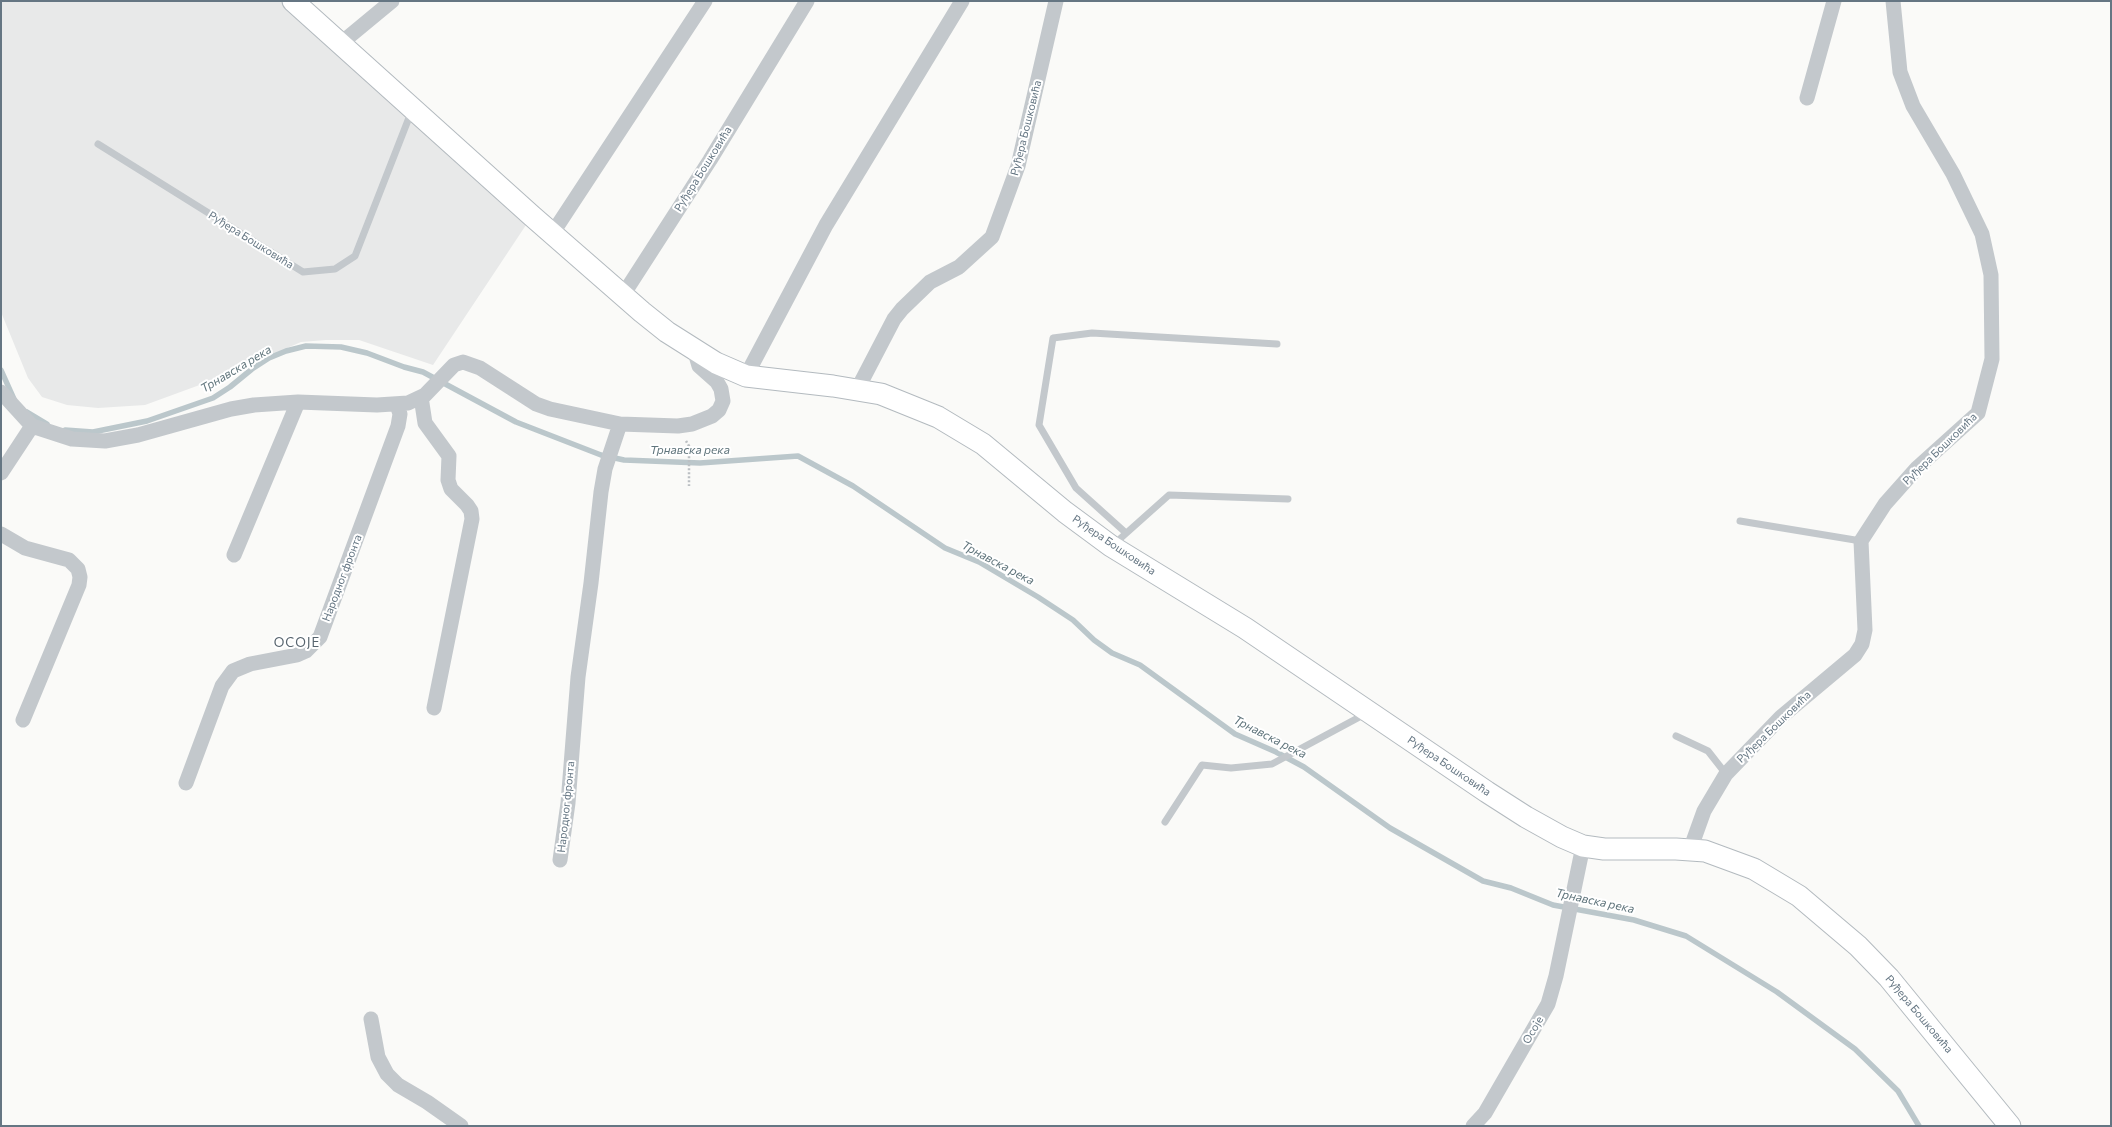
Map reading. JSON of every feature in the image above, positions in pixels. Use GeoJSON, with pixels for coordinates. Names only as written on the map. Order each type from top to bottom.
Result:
{"type":"FeatureCollection","features":[{"type":"Feature","properties":{"kind":"main road","name":"Руђера Бошковића"},"geometry":{"type":"LineString","coordinates":[[293,1],[623,296],[667,332],[716,363],[746,376],[857,390],[897,399],[930,413],[968,434],[1084,527],[1118,540],[1526,818],[1584,846],[1629,850],[1705,851],[1726,857],[1754,869],[1799,896],[1858,946],[1889,978],[2010,1126]]}},
{"type":"Feature","properties":{"kind":"street"},"geometry":{"type":"LineString","coordinates":[[340,44],[392,1]]}},
{"type":"Feature","properties":{"kind":"street"},"geometry":{"type":"LineString","coordinates":[[552,234],[705,1]]}},
{"type":"Feature","properties":{"kind":"street","name":"Руђера Бошковића"},"geometry":{"type":"LineString","coordinates":[[623,296],[710,160],[807,1]]}},
{"type":"Feature","properties":{"kind":"street"},"geometry":{"type":"LineString","coordinates":[[746,376],[826,225],[962,1]]}},
{"type":"Feature","properties":{"kind":"street","name":"Руђера Бошковића"},"geometry":{"type":"LineString","coordinates":[[857,390],[894,319],[911,299],[930,282],[959,267],[992,237],[1018,166],[1056,1]]}},
{"type":"Feature","properties":{"kind":"street"},"geometry":{"type":"LineString","coordinates":[[1807,98],[1834,1]]}},
{"type":"Feature","properties":{"kind":"street","name":"Руђера Бошковића"},"geometry":{"type":"LineString","coordinates":[[1690,850],[1704,811],[1726,774],[1781,717],[1855,655],[1862,644],[1865,630],[1861,541],[1885,504],[1918,468],[1978,413],[1992,359],[1991,275],[1982,234],[1953,174],[1913,106],[1900,72],[1893,1]]}},
{"type":"Feature","properties":{"kind":"street"},"geometry":{"type":"LineString","coordinates":[[1,392],[32,426],[72,439],[92,442],[138,435],[231,409],[273,403],[298,402],[397,405],[425,394],[454,365],[463,362],[472,364],[496,377],[536,404],[550,409],[620,424],[678,426],[692,424],[712,416],[719,410],[723,395],[717,382],[700,366],[694,349]]}},
{"type":"Feature","properties":{"kind":"street"},"geometry":{"type":"LineString","coordinates":[[425,394],[425,423],[449,456],[448,480],[451,489],[467,505],[471,511],[472,519],[434,708]]}},
{"type":"Feature","properties":{"kind":"street"},"geometry":{"type":"LineString","coordinates":[[234,555],[298,402]]}},
{"type":"Feature","properties":{"kind":"street","name":"Народног фронта"},"geometry":{"type":"LineString","coordinates":[[186,783],[222,686],[233,671],[250,664],[297,655],[306,651],[320,637],[398,426],[400,414],[397,405]]}},
{"type":"Feature","properties":{"kind":"street","name":"Народног фронта"},"geometry":{"type":"LineString","coordinates":[[560,860],[568,803],[578,677],[605,469],[620,424]]}},
{"type":"Feature","properties":{"kind":"street"},"geometry":{"type":"LineString","coordinates":[[1,473],[32,426]]}},
{"type":"Feature","properties":{"kind":"street"},"geometry":{"type":"LineString","coordinates":[[1,534],[25,548],[69,560],[78,569],[80,577],[80,585],[23,720]]}},
{"type":"Feature","properties":{"kind":"street","name":"Осоје"},"geometry":{"type":"LineString","coordinates":[[1473,1126],[1485,1113],[1548,1004],[1556,976],[1566,922],[1584,846]]}},
{"type":"Feature","properties":{"kind":"street"},"geometry":{"type":"LineString","coordinates":[[370,1019],[378,1058],[387,1074],[398,1085],[427,1102],[461,1126]]}},
{"type":"Feature","properties":{"kind":"lane","name":"Руђера Бошковића"},"geometry":{"type":"LineString","coordinates":[[98,144],[303,272],[335,269],[355,256],[413,108]]}},
{"type":"Feature","properties":{"kind":"lane","name":"Руђера Бошковића"},"geometry":{"type":"LineString","coordinates":[[1118,540],[1076,488],[1039,425],[1054,338],[1092,333],[1277,344]]}},
{"type":"Feature","properties":{"kind":"lane"},"geometry":{"type":"LineString","coordinates":[[1118,540],[1168,495],[1288,498]]}},
{"type":"Feature","properties":{"kind":"lane"},"geometry":{"type":"LineString","coordinates":[[1740,521],[1861,541]]}},
{"type":"Feature","properties":{"kind":"lane"},"geometry":{"type":"LineString","coordinates":[[1165,822],[1202,765],[1231,768],[1274,763],[1370,712]]}},
{"type":"Feature","properties":{"kind":"lane"},"geometry":{"type":"LineString","coordinates":[[1676,736],[1708,751],[1726,774]]}},
{"type":"Feature","properties":{"kind":"path"},"geometry":{"type":"LineString","coordinates":[[689,450],[689,486]]}},
{"type":"Feature","properties":{"kind":"shaded area"},"geometry":{"type":"Polygon","coordinates":[[[1,1],[293,1],[532,216],[433,365],[359,340],[301,342],[216,379],[145,405],[98,408],[67,405],[42,397],[28,378],[1,312],[1,1]]]}},
{"type":"Feature","properties":{"kind":"waterway","name":"Трнавска река"},"geometry":{"type":"LineString","coordinates":[[65,430],[93,432],[147,421],[213,398],[269,358],[286,351],[306,346],[341,347],[367,353],[404,367],[423,372],[516,422],[601,455],[624,460],[700,463],[798,456],[853,486],[945,548],[979,562],[1038,597],[1073,620],[1094,640],[1112,653],[1140,665],[1235,734],[1276,752],[1304,767],[1390,828],[1483,881],[1511,888],[1553,905],[1634,920],[1686,936],[1777,992],[1855,1049],[1898,1091],[1919,1126]]}},
{"type":"Feature","properties":{"kind":"waterway","name":"Трнавска река"},"geometry":{"type":"LineString","coordinates":[[1,370],[14,399]]}},
{"type":"Feature","properties":{"kind":"waterway","name":"Трнавска река"},"geometry":{"type":"LineString","coordinates":[[27,412],[47,424]]}},
{"type":"Feature","properties":{"kind":"district","name":"ОСОЈЕ"},"geometry":{"type":"Point","coordinates":[297,643]}}]}
